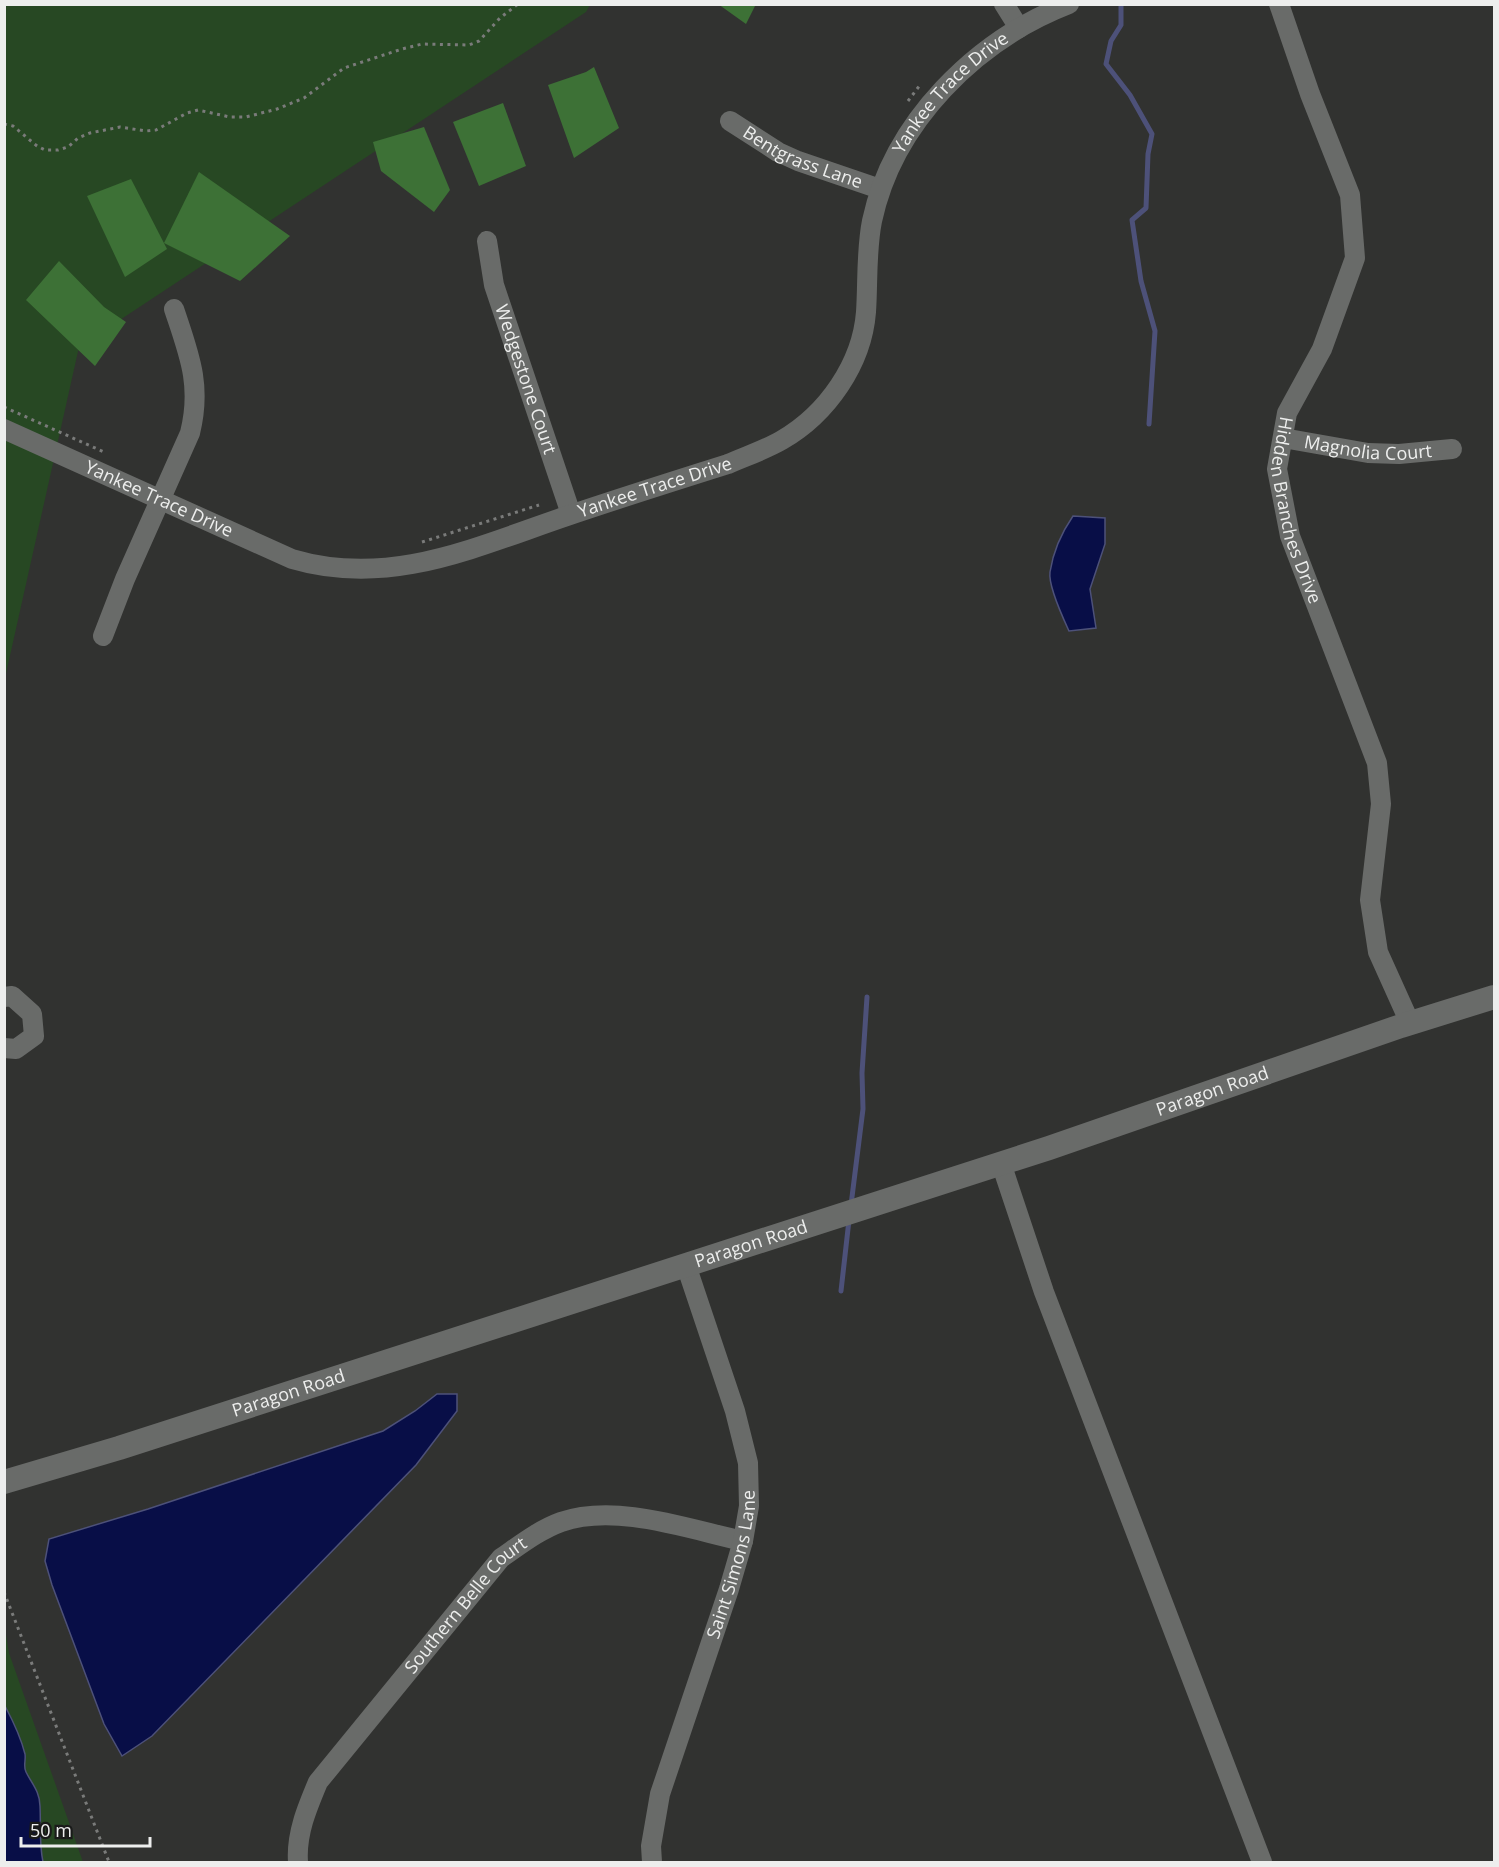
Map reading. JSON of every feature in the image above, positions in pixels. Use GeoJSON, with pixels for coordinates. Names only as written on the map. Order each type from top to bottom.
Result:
{"type":"FeatureCollection","features":[{"type":"Feature","properties":{"kind":"street"},"geometry":{"type":"LineString","coordinates":[[1004,4],[1019,28]]}},
{"type":"Feature","properties":{"kind":"street","name":"Yankee Trace Drive"},"geometry":{"type":"LineString","coordinates":[[4,429],[292,559],[314,566],[336,569],[391,569],[444,558],[567,506],[728,464],[769,447],[803,426],[840,385],[861,338],[866,314],[870,231],[880,189],[905,140],[924,111],[944,88],[977,58],[1019,28],[1069,4]]}},
{"type":"Feature","properties":{"kind":"street","name":"Hidden Branches Drive"},"geometry":{"type":"LineString","coordinates":[[1279,4],[1310,94],[1350,195],[1355,258],[1322,350],[1287,413],[1277,469],[1290,536],[1377,763],[1381,804],[1370,900],[1378,952],[1410,1023]]}},
{"type":"Feature","properties":{"kind":"street","name":"Bentgrass Lane"},"geometry":{"type":"LineString","coordinates":[[730,121],[778,152],[880,189]]}},
{"type":"Feature","properties":{"kind":"street","name":"Wedgestone Court"},"geometry":{"type":"LineString","coordinates":[[487,241],[494,285],[567,506]]}},
{"type":"Feature","properties":{"kind":"street"},"geometry":{"type":"LineString","coordinates":[[103,636],[124,579],[190,433],[195,414],[196,395],[192,368],[174,309]]}},
{"type":"Feature","properties":{"kind":"street","name":"Magnolia Court"},"geometry":{"type":"LineString","coordinates":[[1283,438],[1368,453],[1399,454],[1452,449]]}},
{"type":"Feature","properties":{"kind":"street"},"geometry":{"type":"LineString","coordinates":[[4,997],[12,996],[32,1014],[34,1036],[16,1048],[4,1048]]}},
{"type":"Feature","properties":{"kind":"street","name":"Paragon Road"},"geometry":{"type":"LineString","coordinates":[[4,1482],[119,1448],[1001,1163],[1410,1023],[1494,997]]}},
{"type":"Feature","properties":{"kind":"street"},"geometry":{"type":"LineString","coordinates":[[1001,1163],[1044,1292],[1262,1863]]}},
{"type":"Feature","properties":{"kind":"street","name":"Saint Simons Lane"},"geometry":{"type":"LineString","coordinates":[[652,1863],[651,1846],[660,1794],[744,1541],[749,1506],[748,1463],[735,1411],[686,1265]]}},
{"type":"Feature","properties":{"kind":"street","name":"Southern Belle Court"},"geometry":{"type":"LineString","coordinates":[[298,1863],[297,1852],[304,1813],[318,1782],[501,1558],[531,1537],[561,1522],[600,1515],[641,1519],[744,1541]]}},
{"type":"Feature","properties":{"kind":"path"},"geometry":{"type":"LineString","coordinates":[[4,124],[14,126],[45,150],[58,150],[68,147],[78,138],[90,133],[120,127],[146,131],[156,130],[187,113],[198,110],[230,117],[246,117],[277,109],[304,98],[344,68],[402,48],[422,44],[469,45],[484,36],[500,18],[518,4]]}},
{"type":"Feature","properties":{"kind":"path"},"geometry":{"type":"LineString","coordinates":[[903,107],[921,85]]}},
{"type":"Feature","properties":{"kind":"path"},"geometry":{"type":"LineString","coordinates":[[4,407],[111,455]]}},
{"type":"Feature","properties":{"kind":"path"},"geometry":{"type":"LineString","coordinates":[[414,544],[567,506]]}},
{"type":"Feature","properties":{"kind":"path"},"geometry":{"type":"LineString","coordinates":[[4,1592],[109,1863]]}},
{"type":"Feature","properties":{"kind":"green space"},"geometry":{"type":"Polygon","coordinates":[[[5,5],[590,5],[586,12],[79,347],[5,678],[5,5]]]}},
{"type":"Feature","properties":{"kind":"green space"},"geometry":{"type":"Polygon","coordinates":[[[4,1622],[9,1653],[83,1862],[5,1862],[4,1622]]]}},
{"type":"Feature","properties":{"kind":"shaded area"},"geometry":{"type":"Polygon","coordinates":[[[1073,516],[1105,518],[1105,544],[1090,589],[1096,628],[1069,631],[1054,593],[1050,572],[1058,542],[1073,516]]]}},
{"type":"Feature","properties":{"kind":"shaded area"},"geometry":{"type":"Polygon","coordinates":[[[437,1394],[457,1394],[457,1411],[416,1465],[152,1736],[122,1756],[104,1724],[52,1585],[45,1561],[49,1539],[148,1509],[383,1431],[437,1394]]]}},
{"type":"Feature","properties":{"kind":"shaded area"},"geometry":{"type":"Polygon","coordinates":[[[5,1706],[25,1754],[25,1770],[39,1796],[43,1862],[5,1862],[5,1706]]]}},
{"type":"Feature","properties":{"kind":"building"},"geometry":{"type":"Polygon","coordinates":[[[718,4],[756,4],[746,24],[718,4]]]}},
{"type":"Feature","properties":{"kind":"building"},"geometry":{"type":"Polygon","coordinates":[[[594,67],[619,128],[574,158],[548,85],[594,67]]]}},
{"type":"Feature","properties":{"kind":"building"},"geometry":{"type":"Polygon","coordinates":[[[503,103],[526,166],[479,186],[453,122],[503,103]]]}},
{"type":"Feature","properties":{"kind":"building"},"geometry":{"type":"Polygon","coordinates":[[[424,127],[450,190],[434,212],[381,171],[373,142],[424,127]]]}},
{"type":"Feature","properties":{"kind":"building"},"geometry":{"type":"Polygon","coordinates":[[[199,172],[290,236],[240,281],[164,243],[199,172]]]}},
{"type":"Feature","properties":{"kind":"building"},"geometry":{"type":"Polygon","coordinates":[[[131,179],[167,249],[125,277],[87,196],[131,179]]]}},
{"type":"Feature","properties":{"kind":"building"},"geometry":{"type":"Polygon","coordinates":[[[59,261],[104,307],[126,322],[95,366],[26,300],[59,261]]]}},
{"type":"Feature","properties":{"kind":"waterway"},"geometry":{"type":"LineString","coordinates":[[1121,4],[1121,25],[1111,41],[1106,64],[1130,95],[1152,134],[1148,154],[1146,208],[1132,220],[1141,281],[1155,331],[1149,424]]}},
{"type":"Feature","properties":{"kind":"waterway"},"geometry":{"type":"LineString","coordinates":[[851,1205],[863,1109],[862,1073],[867,997]]}},
{"type":"Feature","properties":{"kind":"waterway"},"geometry":{"type":"LineString","coordinates":[[841,1291],[849,1220]]}}]}
